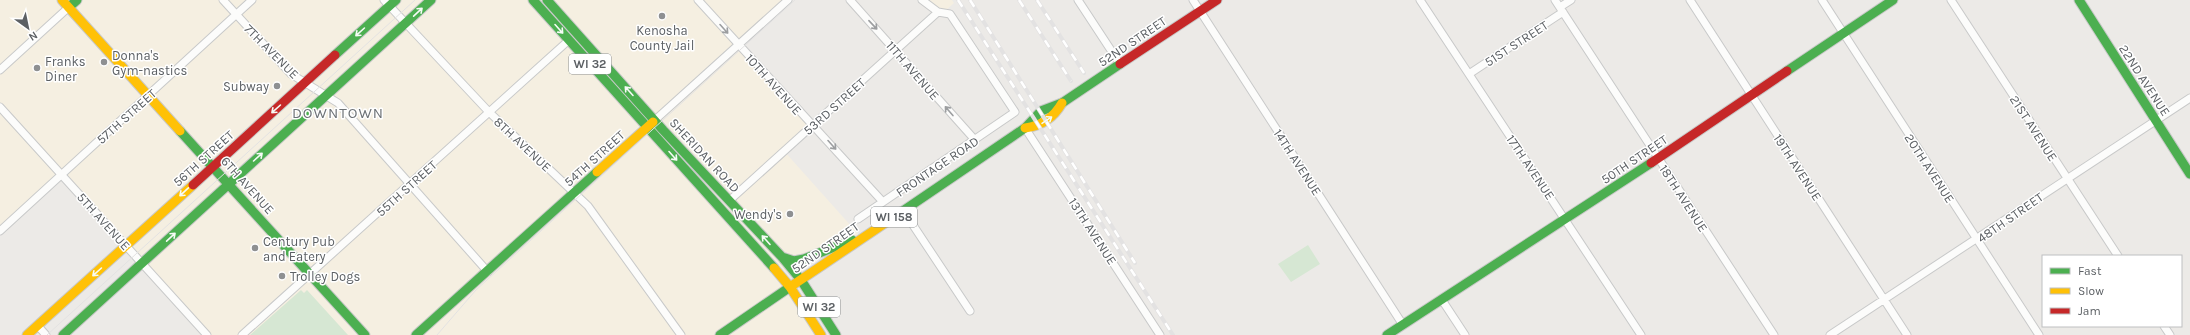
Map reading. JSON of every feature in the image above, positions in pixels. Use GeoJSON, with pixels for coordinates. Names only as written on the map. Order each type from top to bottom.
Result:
{"type":"FeatureCollection","features":[{"type":"Feature","properties":{"kind":"street","name":"6TH AVENUE"},"geometry":{"type":"LineString","coordinates":[[62,0],[366,335]]}},
{"type":"Feature","properties":{"kind":"street"},"geometry":{"type":"LineString","coordinates":[[0,70],[77,0]]}},
{"type":"Feature","properties":{"kind":"street","name":"7TH AVENUE"},"geometry":{"type":"LineString","coordinates":[[223,0],[291,74],[338,103],[488,272]]}},
{"type":"Feature","properties":{"kind":"street","name":"57TH STREET"},"geometry":{"type":"LineString","coordinates":[[0,231],[252,0]]}},
{"type":"Feature","properties":{"kind":"street"},"geometry":{"type":"LineString","coordinates":[[64,335],[431,0]]}},
{"type":"Feature","properties":{"kind":"street","name":"SHERIDAN ROAD"},"geometry":{"type":"LineString","coordinates":[[533,0],[790,287],[821,335]]}},
{"type":"Feature","properties":{"kind":"street","name":"SHERIDAN ROAD"},"geometry":{"type":"LineString","coordinates":[[547,0],[782,258],[800,280],[836,335]]}},
{"type":"Feature","properties":{"kind":"street","name":"10TH AVENUE"},"geometry":{"type":"LineString","coordinates":[[698,0],[883,202]]}},
{"type":"Feature","properties":{"kind":"street","name":"54TH STREET"},"geometry":{"type":"LineString","coordinates":[[416,335],[488,272],[788,0]]}},
{"type":"Feature","properties":{"kind":"street","name":"11TH AVENUE"},"geometry":{"type":"LineString","coordinates":[[850,0],[975,140]]}},
{"type":"Feature","properties":{"kind":"street"},"geometry":{"type":"LineString","coordinates":[[1078,0],[1120,64]]}},
{"type":"Feature","properties":{"kind":"street","name":"14TH AVENUE"},"geometry":{"type":"LineString","coordinates":[[1193,0],[1403,325]]}},
{"type":"Feature","properties":{"kind":"street","name":"52ND STREET"},"geometry":{"type":"LineString","coordinates":[[720,335],[1025,128],[1034,128],[1058,112],[1062,103],[1217,0]]}},
{"type":"Feature","properties":{"kind":"street","name":"18TH AVENUE"},"geometry":{"type":"LineString","coordinates":[[1555,0],[1774,335]]}},
{"type":"Feature","properties":{"kind":"street","name":"51ST STREET"},"geometry":{"type":"LineString","coordinates":[[1469,74],[1562,10],[1571,0]]}},
{"type":"Feature","properties":{"kind":"street","name":"19TH AVENUE"},"geometry":{"type":"LineString","coordinates":[[1690,0],[1907,335]]}},
{"type":"Feature","properties":{"kind":"street","name":"20TH AVENUE"},"geometry":{"type":"LineString","coordinates":[[1822,0],[1976,240],[2039,335]]}},
{"type":"Feature","properties":{"kind":"street","name":"50TH STREET"},"geometry":{"type":"LineString","coordinates":[[1387,335],[1566,220],[1893,0]]}},
{"type":"Feature","properties":{"kind":"street","name":"21ST AVENUE"},"geometry":{"type":"LineString","coordinates":[[1951,0],[2117,255]]}},
{"type":"Feature","properties":{"kind":"street","name":"22ND AVENUE"},"geometry":{"type":"LineString","coordinates":[[2079,0],[2190,174]]}},
{"type":"Feature","properties":{"kind":"street"},"geometry":{"type":"LineString","coordinates":[[923,1],[938,12]]}},
{"type":"Feature","properties":{"kind":"street","name":"17TH AVENUE"},"geometry":{"type":"LineString","coordinates":[[1423,1],[1469,74],[1641,335]]}},
{"type":"Feature","properties":{"kind":"street","name":"8TH AVENUE"},"geometry":{"type":"LineString","coordinates":[[390,2],[405,24],[489,112],[588,206],[681,335]]}},
{"type":"Feature","properties":{"kind":"street","name":"56TH STREET"},"geometry":{"type":"LineString","coordinates":[[27,335],[390,2]]}},
{"type":"Feature","properties":{"kind":"street","name":"53RD STREET"},"geometry":{"type":"LineString","coordinates":[[730,200],[938,12]]}},
{"type":"Feature","properties":{"kind":"street","name":"FRONTAGE ROAD"},"geometry":{"type":"LineString","coordinates":[[858,218],[1015,112],[950,14],[938,12]]}},
{"type":"Feature","properties":{"kind":"street","name":"55TH STREET"},"geometry":{"type":"LineString","coordinates":[[242,335],[569,40]]}},
{"type":"Feature","properties":{"kind":"street","name":"48TH STREET"},"geometry":{"type":"LineString","coordinates":[[1830,335],[1976,240],[2066,178],[2190,98]]}},
{"type":"Feature","properties":{"kind":"street","name":"5TH AVENUE"},"geometry":{"type":"LineString","coordinates":[[0,107],[207,335]]}},
{"type":"Feature","properties":{"kind":"street","name":"13TH AVENUE"},"geometry":{"type":"LineString","coordinates":[[1025,128],[1160,335]]}},
{"type":"Feature","properties":{"kind":"street"},"geometry":{"type":"LineString","coordinates":[[903,210],[970,311]]}},
{"type":"Feature","properties":{"kind":"street"},"geometry":{"type":"LineString","coordinates":[[782,258],[794,261],[804,259],[871,232]]}},
{"type":"Feature","properties":{"kind":"street"},"geometry":{"type":"LineString","coordinates":[[1442,300],[1465,335]]}},
{"type":"Feature","properties":{"kind":"street"},"geometry":{"type":"LineString","coordinates":[[38,326],[46,335]]}},
{"type":"Feature","properties":{"kind":"shaded area"},"geometry":{"type":"Polygon","coordinates":[[[0,0],[788,0],[739,45],[812,125],[784,151],[860,236],[804,259],[781,259],[790,287],[820,335],[207,335],[62,174],[0,231],[0,0]]]}},
{"type":"Feature","properties":{"kind":"shaded area"},"geometry":{"type":"Polygon","coordinates":[[[922,0],[952,0],[954,3],[944,12],[922,0]]]}},
{"type":"Feature","properties":{"kind":"green space"},"geometry":{"type":"Polygon","coordinates":[[[1308,245],[1320,264],[1291,282],[1278,264],[1308,245]]]}},
{"type":"Feature","properties":{"kind":"green space"},"geometry":{"type":"Polygon","coordinates":[[[301,290],[304,293],[307,290],[348,335],[250,335],[301,290]]]}},
{"type":"Feature","properties":{"kind":"tram line"},"geometry":{"type":"LineString","coordinates":[[47,335],[415,0]]}},
{"type":"Feature","properties":{"kind":"tram line"},"geometry":{"type":"LineString","coordinates":[[437,335],[476,290],[795,0]]}},
{"type":"Feature","properties":{"kind":"railway"},"geometry":{"type":"LineString","coordinates":[[958,0],[1173,335]]}},
{"type":"Feature","properties":{"kind":"railway"},"geometry":{"type":"LineString","coordinates":[[970,0],[1135,263]]}},
{"type":"Feature","properties":{"kind":"railway"},"geometry":{"type":"LineString","coordinates":[[1019,0],[1071,81]]}},
{"type":"Feature","properties":{"kind":"railway"},"geometry":{"type":"LineString","coordinates":[[1037,0],[1084,73]]}},
{"type":"Feature","properties":{"kind":"traffic: fast"},"geometry":{"type":"LineString","coordinates":[[69,7],[77,0]]}},
{"type":"Feature","properties":{"kind":"traffic: fast"},"geometry":{"type":"LineString","coordinates":[[335,55],[396,0]]}},
{"type":"Feature","properties":{"kind":"traffic: fast"},"geometry":{"type":"LineString","coordinates":[[63,335],[431,0]]}},
{"type":"Feature","properties":{"kind":"traffic: fast"},"geometry":{"type":"LineString","coordinates":[[533,0],[774,268]]}},
{"type":"Feature","properties":{"kind":"traffic: fast"},"geometry":{"type":"LineString","coordinates":[[547,0],[663,130],[782,257],[801,280],[836,335]]}},
{"type":"Feature","properties":{"kind":"traffic: fast"},"geometry":{"type":"LineString","coordinates":[[1787,71],[1893,0]]}},
{"type":"Feature","properties":{"kind":"traffic: fast"},"geometry":{"type":"LineString","coordinates":[[2079,0],[2190,174]]}},
{"type":"Feature","properties":{"kind":"traffic: fast"},"geometry":{"type":"LineString","coordinates":[[894,217],[1025,128],[1041,111],[1062,103],[1120,64]]}},
{"type":"Feature","properties":{"kind":"traffic: fast"},"geometry":{"type":"LineString","coordinates":[[180,131],[365,335]]}},
{"type":"Feature","properties":{"kind":"traffic: fast"},"geometry":{"type":"LineString","coordinates":[[1387,335],[1651,163]]}},
{"type":"Feature","properties":{"kind":"traffic: fast"},"geometry":{"type":"LineString","coordinates":[[416,335],[597,172]]}},
{"type":"Feature","properties":{"kind":"traffic: fast"},"geometry":{"type":"LineString","coordinates":[[782,257],[794,261],[804,259],[852,240]]}},
{"type":"Feature","properties":{"kind":"traffic: fast"},"geometry":{"type":"LineString","coordinates":[[720,335],[790,287]]}},
{"type":"Feature","properties":{"kind":"traffic: slow"},"geometry":{"type":"LineString","coordinates":[[62,0],[180,131]]}},
{"type":"Feature","properties":{"kind":"traffic: slow"},"geometry":{"type":"LineString","coordinates":[[1025,128],[1042,123],[1051,117],[1062,103]]}},
{"type":"Feature","properties":{"kind":"traffic: slow"},"geometry":{"type":"LineString","coordinates":[[597,172],[653,122]]}},
{"type":"Feature","properties":{"kind":"traffic: slow"},"geometry":{"type":"LineString","coordinates":[[27,335],[193,185]]}},
{"type":"Feature","properties":{"kind":"traffic: slow"},"geometry":{"type":"LineString","coordinates":[[790,287],[894,217]]}},
{"type":"Feature","properties":{"kind":"traffic: slow"},"geometry":{"type":"LineString","coordinates":[[774,268],[790,287],[821,335]]}},
{"type":"Feature","properties":{"kind":"traffic: jam"},"geometry":{"type":"LineString","coordinates":[[1120,64],[1217,0]]}},
{"type":"Feature","properties":{"kind":"traffic: jam"},"geometry":{"type":"LineString","coordinates":[[193,185],[335,55]]}},
{"type":"Feature","properties":{"kind":"traffic: jam"},"geometry":{"type":"LineString","coordinates":[[1651,163],[1787,71]]}},
{"type":"Feature","properties":{"kind":"place","name":"Kenosha County Jail"},"geometry":{"type":"Point","coordinates":[662,16]}},
{"type":"Feature","properties":{"kind":"place","name":"Donna's Gym-nastics"},"geometry":{"type":"Point","coordinates":[104,62]}},
{"type":"Feature","properties":{"kind":"place","name":"Franks Diner"},"geometry":{"type":"Point","coordinates":[37,68]}},
{"type":"Feature","properties":{"kind":"place","name":"Subway"},"geometry":{"type":"Point","coordinates":[277,86]}},
{"type":"Feature","properties":{"kind":"place","name":"Wendy's"},"geometry":{"type":"Point","coordinates":[790,214]}},
{"type":"Feature","properties":{"kind":"place","name":"Century Pub and Eatery"},"geometry":{"type":"Point","coordinates":[255,248]}},
{"type":"Feature","properties":{"kind":"place","name":"Trolley Dogs"},"geometry":{"type":"Point","coordinates":[282,276]}},
{"type":"Feature","properties":{"kind":"district","name":"DOWNTOWN"},"geometry":{"type":"Point","coordinates":[338,113]}}]}
